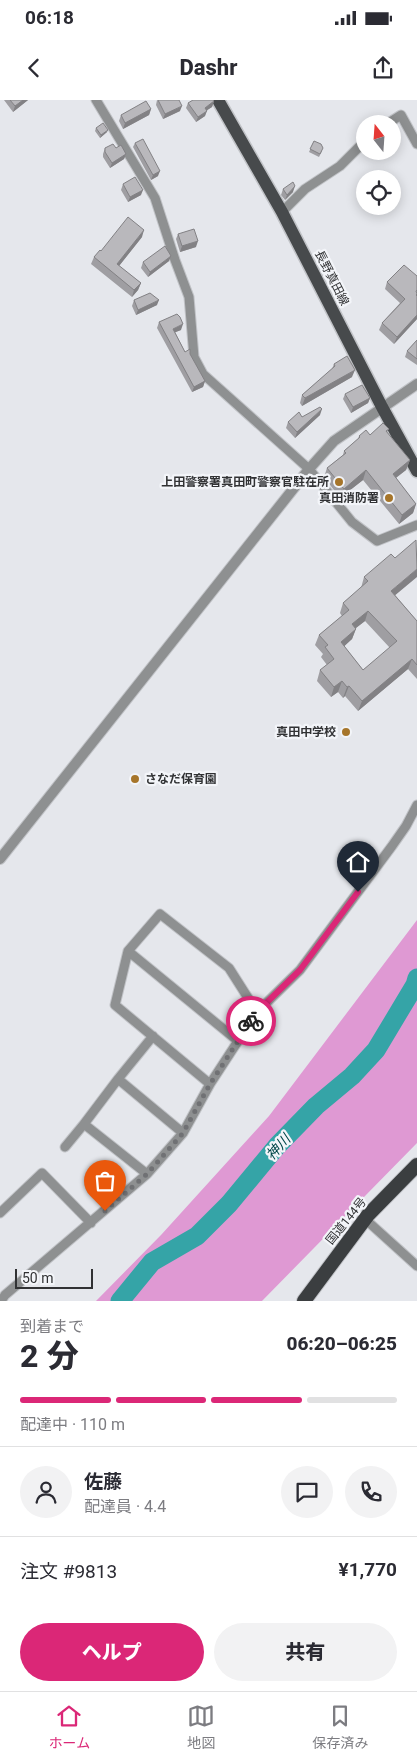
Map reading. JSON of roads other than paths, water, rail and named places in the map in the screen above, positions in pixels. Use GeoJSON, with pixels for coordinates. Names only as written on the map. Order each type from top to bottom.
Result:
{"type":"FeatureCollection","features":[{"type":"Feature","properties":{"kind":"highway","name":"国道144号"},"geometry":{"type":"LineString","coordinates":[[304,1301],[365,1219],[417,1165]]}},
{"type":"Feature","properties":{"kind":"main road","name":"長野真田線"},"geometry":{"type":"LineString","coordinates":[[218,100],[282,212],[417,471]]}},
{"type":"Feature","properties":{"kind":"street"},"geometry":{"type":"LineString","coordinates":[[96,100],[155,198],[175,260],[190,297],[194,357],[203,374],[309,469],[352,522],[377,541],[417,525]]}},
{"type":"Feature","properties":{"kind":"street"},"geometry":{"type":"LineString","coordinates":[[401,115],[417,144]]}},
{"type":"Feature","properties":{"kind":"street"},"geometry":{"type":"LineString","coordinates":[[282,212],[304,189],[340,166],[356,150]]}},
{"type":"Feature","properties":{"kind":"street"},"geometry":{"type":"LineString","coordinates":[[0,859],[334,440],[417,384]]}},
{"type":"Feature","properties":{"kind":"street"},"geometry":{"type":"LineString","coordinates":[[1,1301],[147,1174],[183,1133],[210,1084],[257,1012],[300,970],[392,846],[406,826],[417,805]]}},
{"type":"Feature","properties":{"kind":"street"},"geometry":{"type":"LineString","coordinates":[[210,1084],[115,1005],[128,952],[160,914],[229,968],[257,1012]]}},
{"type":"Feature","properties":{"kind":"street"},"geometry":{"type":"LineString","coordinates":[[128,952],[238,1041]]}},
{"type":"Feature","properties":{"kind":"street"},"geometry":{"type":"LineString","coordinates":[[65,1147],[153,1036]]}},
{"type":"Feature","properties":{"kind":"street"},"geometry":{"type":"LineString","coordinates":[[118,1079],[183,1133]]}},
{"type":"Feature","properties":{"kind":"street"},"geometry":{"type":"LineString","coordinates":[[84,1124],[147,1174]]}},
{"type":"Feature","properties":{"kind":"street"},"geometry":{"type":"LineString","coordinates":[[0,1214],[42,1173],[91,1223]]}},
{"type":"Feature","properties":{"kind":"street"},"geometry":{"type":"LineString","coordinates":[[365,1219],[417,1266]]}},
{"type":"Feature","properties":{"kind":"waterway","name":"神川"},"geometry":{"type":"LineString","coordinates":[[120,1301],[152,1262],[197,1236],[229,1204],[277,1146],[316,1106],[352,1076],[376,1050],[415,985],[417,978]]}},
{"type":"Feature","properties":{"kind":"place","name":"上田警察署真田町警察官駐在所"},"geometry":{"type":"Point","coordinates":[339,482]}},
{"type":"Feature","properties":{"kind":"place","name":"真田消防署"},"geometry":{"type":"Point","coordinates":[389,498]}},
{"type":"Feature","properties":{"kind":"place","name":"真田中学校"},"geometry":{"type":"Point","coordinates":[346,732]}},
{"type":"Feature","properties":{"kind":"place","name":"さなだ保育園"},"geometry":{"type":"Point","coordinates":[135,779]}}]}
